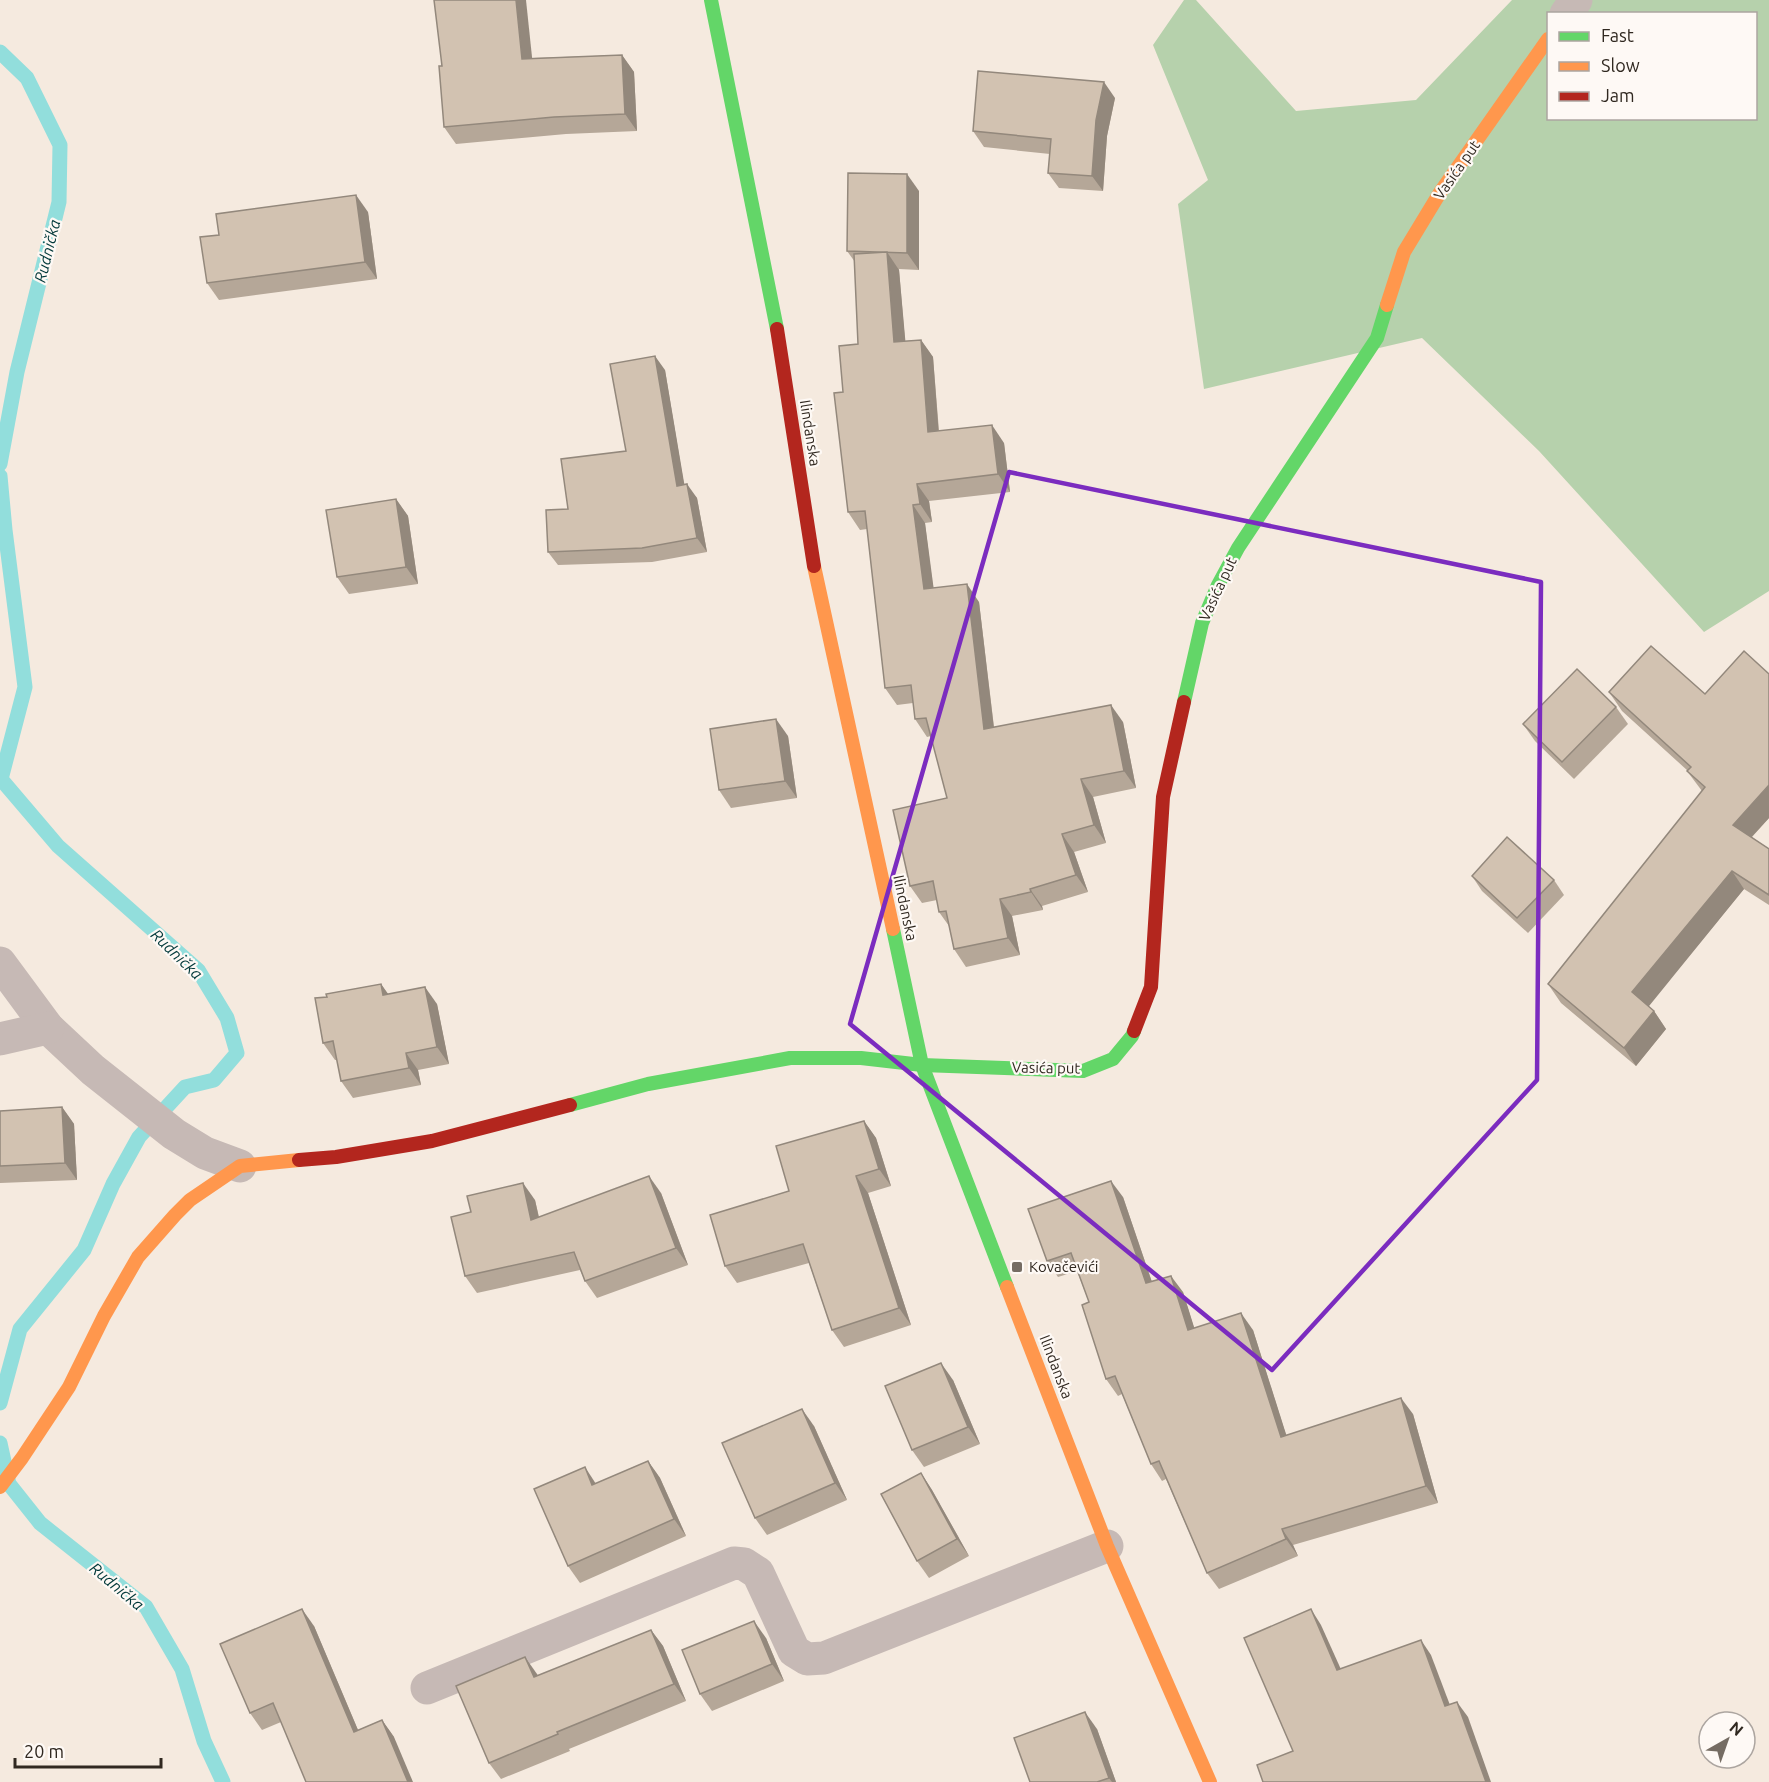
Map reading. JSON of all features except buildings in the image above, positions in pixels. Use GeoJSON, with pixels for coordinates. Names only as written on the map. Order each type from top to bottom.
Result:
{"type":"FeatureCollection","features":[{"type":"Feature","properties":{"kind":"street","name":"Ilindanska"},"geometry":{"type":"LineString","coordinates":[[711,0],[774,307],[813,559],[922,1065],[1107,1546],[1210,1782]]}},
{"type":"Feature","properties":{"kind":"street","name":"Vasića put"},"geometry":{"type":"LineString","coordinates":[[240,1166],[336,1157],[432,1141],[648,1084],[790,1058],[861,1058],[922,1065],[1083,1071],[1113,1059],[1132,1036],[1151,987],[1163,797],[1202,623],[1218,585],[1238,548],[1377,338],[1404,252],[1441,191],[1547,40]]}},
{"type":"Feature","properties":{"kind":"street"},"geometry":{"type":"LineString","coordinates":[[0,963],[48,1028],[93,1070],[174,1134],[205,1153],[240,1166]]}},
{"type":"Feature","properties":{"kind":"street"},"geometry":{"type":"LineString","coordinates":[[0,1038],[48,1028]]}},
{"type":"Feature","properties":{"kind":"street"},"geometry":{"type":"LineString","coordinates":[[0,1487],[69,1387],[104,1316],[138,1257],[190,1200],[240,1166]]}},
{"type":"Feature","properties":{"kind":"street"},"geometry":{"type":"LineString","coordinates":[[428,1688],[734,1563],[744,1564],[758,1573],[794,1651],[807,1659],[824,1658],[1107,1546]]}},
{"type":"Feature","properties":{"kind":"highlighted area"},"geometry":{"type":"Polygon","coordinates":[[[1009,472],[1541,582],[1537,1080],[1272,1370],[850,1024],[1009,472]]]}},
{"type":"Feature","properties":{"kind":"green space"},"geometry":{"type":"Polygon","coordinates":[[[1184,0],[1196,0],[1296,111],[1416,100],[1512,0],[1769,0],[1769,591],[1704,632],[1539,451],[1422,338],[1204,389],[1178,204],[1208,180],[1153,45],[1184,0]]]}},
{"type":"Feature","properties":{"kind":"waterway","name":"Rudnička"},"geometry":{"type":"LineString","coordinates":[[0,52],[27,78],[60,145],[59,202],[17,372],[0,464]]}},
{"type":"Feature","properties":{"kind":"waterway","name":"Rudnička"},"geometry":{"type":"LineString","coordinates":[[0,476],[25,687],[1,779],[58,846],[198,970],[227,1018],[237,1053],[214,1080],[185,1087],[139,1137],[113,1184],[84,1250],[20,1329],[0,1403]]}},
{"type":"Feature","properties":{"kind":"waterway","name":"Rudnička"},"geometry":{"type":"LineString","coordinates":[[0,1443],[9,1484],[40,1523],[146,1607],[182,1669],[204,1741],[223,1782]]}},
{"type":"Feature","properties":{"kind":"traffic: fast"},"geometry":{"type":"LineString","coordinates":[[711,0],[777,329]]}},
{"type":"Feature","properties":{"kind":"traffic: fast"},"geometry":{"type":"LineString","coordinates":[[1184,702],[1202,623],[1218,585],[1238,548],[1377,338],[1387,305]]}},
{"type":"Feature","properties":{"kind":"traffic: fast"},"geometry":{"type":"LineString","coordinates":[[893,929],[922,1065],[1007,1287]]}},
{"type":"Feature","properties":{"kind":"traffic: fast"},"geometry":{"type":"LineString","coordinates":[[570,1105],[648,1084],[790,1058],[861,1058],[922,1065],[1083,1071],[1113,1059],[1134,1031]]}},
{"type":"Feature","properties":{"kind":"traffic: slow"},"geometry":{"type":"LineString","coordinates":[[1387,305],[1404,252],[1441,191],[1547,40]]}},
{"type":"Feature","properties":{"kind":"traffic: slow"},"geometry":{"type":"LineString","coordinates":[[814,566],[893,929]]}},
{"type":"Feature","properties":{"kind":"traffic: slow"},"geometry":{"type":"LineString","coordinates":[[0,1487],[69,1387],[104,1316],[138,1257],[175,1215],[190,1200],[240,1166],[299,1160]]}},
{"type":"Feature","properties":{"kind":"traffic: slow"},"geometry":{"type":"LineString","coordinates":[[1007,1287],[1107,1546],[1210,1782]]}},
{"type":"Feature","properties":{"kind":"traffic: jam"},"geometry":{"type":"LineString","coordinates":[[777,329],[814,566]]}},
{"type":"Feature","properties":{"kind":"traffic: jam"},"geometry":{"type":"LineString","coordinates":[[1134,1031],[1151,987],[1163,797],[1184,702]]}},
{"type":"Feature","properties":{"kind":"traffic: jam"},"geometry":{"type":"LineString","coordinates":[[299,1160],[336,1157],[432,1141],[570,1105]]}},
{"type":"Feature","properties":{"kind":"place","name":"Kovačevići"},"geometry":{"type":"Point","coordinates":[1017,1267]}}]}
